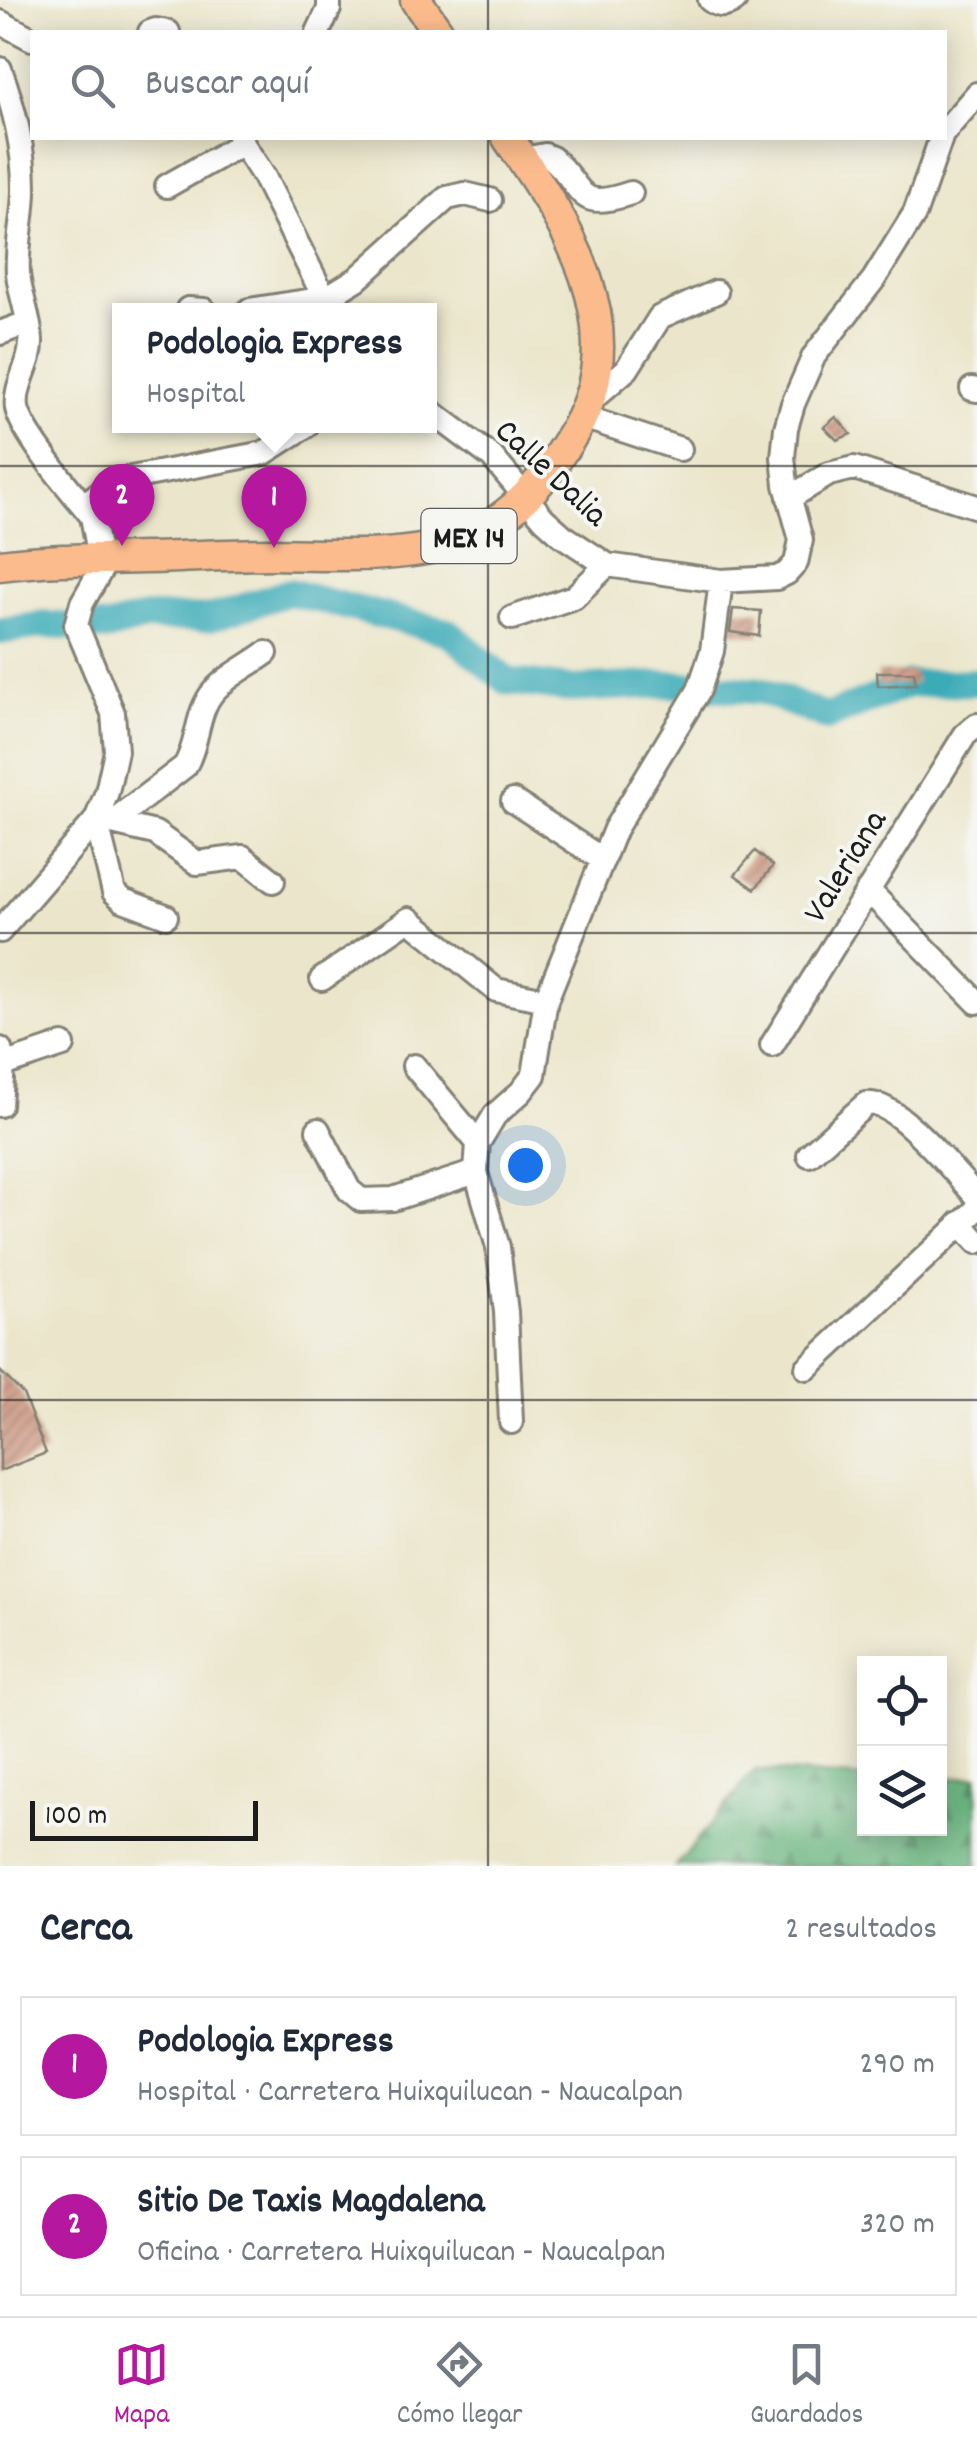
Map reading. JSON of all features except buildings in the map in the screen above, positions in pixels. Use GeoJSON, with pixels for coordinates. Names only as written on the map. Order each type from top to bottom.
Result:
{"type":"FeatureCollection","features":[{"type":"Feature","properties":{"kind":"main road"},"geometry":{"type":"LineString","coordinates":[[416,0],[437,30]]}},
{"type":"Feature","properties":{"kind":"main road","name":"MEX 14"},"geometry":{"type":"LineString","coordinates":[[0,565],[102,559],[354,556],[418,548],[464,538],[484,529],[526,498],[544,478],[586,409],[596,343],[592,292],[570,235],[514,143]]}},
{"type":"Feature","properties":{"kind":"street"},"geometry":{"type":"LineString","coordinates":[[319,30],[328,0]]}},
{"type":"Feature","properties":{"kind":"street"},"geometry":{"type":"LineString","coordinates":[[710,0],[717,5],[729,5],[735,0]]}},
{"type":"Feature","properties":{"kind":"street"},"geometry":{"type":"LineString","coordinates":[[0,22],[30,39]]}},
{"type":"Feature","properties":{"kind":"street"},"geometry":{"type":"LineString","coordinates":[[0,68],[22,146],[24,192],[18,270],[31,340],[18,389],[18,408],[22,422],[91,515]]}},
{"type":"Feature","properties":{"kind":"street"},"geometry":{"type":"LineString","coordinates":[[947,129],[977,94]]}},
{"type":"Feature","properties":{"kind":"street"},"geometry":{"type":"LineString","coordinates":[[167,186],[241,140],[327,303]]}},
{"type":"Feature","properties":{"kind":"street"},"geometry":{"type":"LineString","coordinates":[[941,140],[915,213],[899,241],[814,356],[801,382],[783,444],[789,498],[829,474],[854,468],[977,506]]}},
{"type":"Feature","properties":{"kind":"street"},"geometry":{"type":"LineString","coordinates":[[514,143],[552,158],[582,194],[592,200],[603,202],[631,193]]}},
{"type":"Feature","properties":{"kind":"street"},"geometry":{"type":"LineString","coordinates":[[329,303],[446,198],[466,194],[490,200]]}},
{"type":"Feature","properties":{"kind":"street"},"geometry":{"type":"LineString","coordinates":[[680,449],[586,409],[627,368],[660,318],[716,292]]}},
{"type":"Feature","properties":{"kind":"street"},"geometry":{"type":"LineString","coordinates":[[0,334],[27,324]]}},
{"type":"Feature","properties":{"kind":"street","name":"Calle Dalia"},"geometry":{"type":"LineString","coordinates":[[437,416],[492,457],[562,536],[608,565],[722,581],[777,578],[796,563],[800,550],[789,498]]}},
{"type":"Feature","properties":{"kind":"street"},"geometry":{"type":"LineString","coordinates":[[166,916],[123,900],[114,892],[104,821],[116,751],[115,731],[110,702],[79,634],[82,604],[101,572],[102,559],[89,501],[115,480],[264,453],[295,433]]}},
{"type":"Feature","properties":{"kind":"street"},"geometry":{"type":"LineString","coordinates":[[512,618],[574,597],[608,565]]}},
{"type":"Feature","properties":{"kind":"street"},"geometry":{"type":"LineString","coordinates":[[511,1422],[506,1312],[498,1247],[476,1172],[478,1143],[495,1115],[534,1076],[546,1000],[626,805],[699,690],[712,650],[722,581]]}},
{"type":"Feature","properties":{"kind":"street"},"geometry":{"type":"LineString","coordinates":[[0,931],[104,821],[185,766],[214,691],[266,653]]}},
{"type":"Feature","properties":{"kind":"street","name":"Valeriana"},"geometry":{"type":"LineString","coordinates":[[772,1045],[965,735],[977,725]]}},
{"type":"Feature","properties":{"kind":"street"},"geometry":{"type":"LineString","coordinates":[[512,801],[603,860]]}},
{"type":"Feature","properties":{"kind":"street"},"geometry":{"type":"LineString","coordinates":[[104,821],[154,833],[197,864],[243,857],[273,881]]}},
{"type":"Feature","properties":{"kind":"street"},"geometry":{"type":"LineString","coordinates":[[868,890],[977,1002]]}},
{"type":"Feature","properties":{"kind":"street"},"geometry":{"type":"LineString","coordinates":[[322,979],[408,919],[496,990],[546,1000]]}},
{"type":"Feature","properties":{"kind":"street"},"geometry":{"type":"LineString","coordinates":[[0,1105],[2,1057],[62,1045]]}},
{"type":"Feature","properties":{"kind":"street"},"geometry":{"type":"LineString","coordinates":[[414,1066],[478,1143]]}},
{"type":"Feature","properties":{"kind":"street"},"geometry":{"type":"LineString","coordinates":[[809,1155],[866,1104],[874,1103],[896,1113],[977,1197]]}},
{"type":"Feature","properties":{"kind":"street"},"geometry":{"type":"LineString","coordinates":[[318,1130],[349,1190],[360,1200],[392,1199],[476,1172]]}},
{"type":"Feature","properties":{"kind":"street"},"geometry":{"type":"LineString","coordinates":[[807,1368],[968,1216],[977,1242]]}},
{"type":"Feature","properties":{"kind":"green space"},"geometry":{"type":"Polygon","coordinates":[[[755,1770],[857,1777],[857,1836],[947,1836],[947,1778],[977,1776],[977,1866],[676,1866],[755,1770]]]}},
{"type":"Feature","properties":{"kind":"waterway"},"geometry":{"type":"LineString","coordinates":[[0,631],[43,625],[109,628],[146,618],[210,618],[289,592],[448,632],[507,681],[570,689],[671,684],[762,691],[827,717],[909,684],[977,682]]}},
{"type":"Feature","properties":{"kind":"place","name":"Sitio De Taxis Magdalena"},"geometry":{"type":"Point","coordinates":[122,546]}},
{"type":"Feature","properties":{"kind":"place","name":"Podologia Express"},"geometry":{"type":"Point","coordinates":[274,548]}}]}
